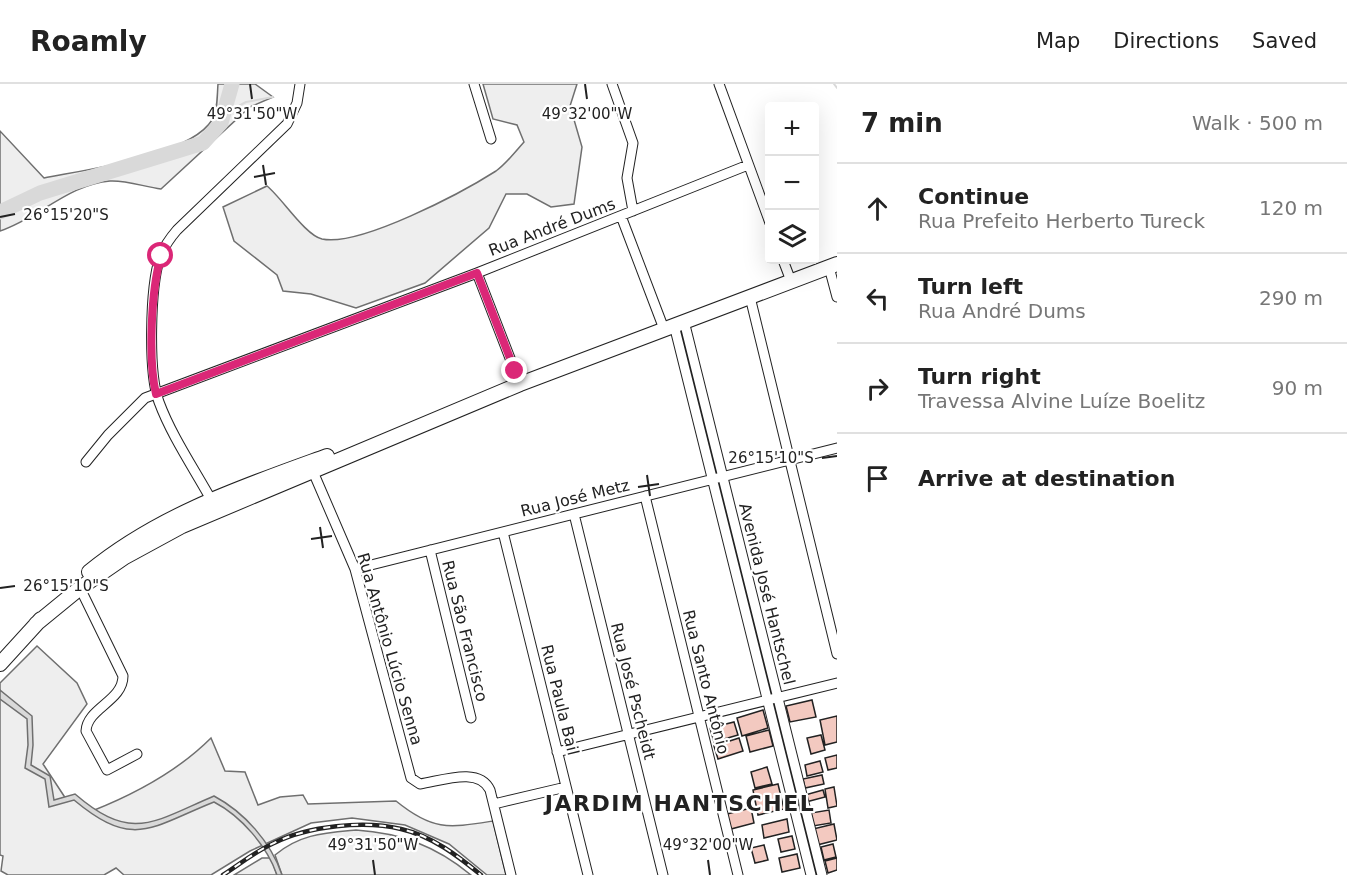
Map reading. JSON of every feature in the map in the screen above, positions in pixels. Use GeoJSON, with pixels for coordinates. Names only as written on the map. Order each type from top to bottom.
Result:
{"type":"FeatureCollection","features":[{"type":"Feature","properties":{"kind":"highway"},"geometry":{"type":"LineString","coordinates":[[0,664],[79,580],[104,560],[156,527],[520,384],[833,265]]}},
{"type":"Feature","properties":{"kind":"highway"},"geometry":{"type":"LineString","coordinates":[[36,624],[80,588],[138,549],[214,505]]}},
{"type":"Feature","properties":{"kind":"street"},"geometry":{"type":"LineString","coordinates":[[214,505],[156,394],[152,371],[158,267],[165,246],[189,217],[282,131],[293,114],[300,84]]}},
{"type":"Feature","properties":{"kind":"street"},"geometry":{"type":"LineString","coordinates":[[474,84],[491,139]]}},
{"type":"Feature","properties":{"kind":"street"},"geometry":{"type":"LineString","coordinates":[[612,84],[633,142],[627,178],[633,211]]}},
{"type":"Feature","properties":{"kind":"street"},"geometry":{"type":"LineString","coordinates":[[719,84],[765,210]]}},
{"type":"Feature","properties":{"kind":"street","name":"Rua André Dums"},"geometry":{"type":"LineString","coordinates":[[86,462],[145,398],[477,273],[748,165]]}},
{"type":"Feature","properties":{"kind":"street"},"geometry":{"type":"LineString","coordinates":[[621,216],[674,325]]}},
{"type":"Feature","properties":{"kind":"street"},"geometry":{"type":"LineString","coordinates":[[785,264],[791,281]]}},
{"type":"Feature","properties":{"kind":"street"},"geometry":{"type":"LineString","coordinates":[[833,265],[837,297]]}},
{"type":"Feature","properties":{"kind":"street"},"geometry":{"type":"LineString","coordinates":[[477,273],[520,384]]}},
{"type":"Feature","properties":{"kind":"street"},"geometry":{"type":"LineString","coordinates":[[750,297],[837,654]]}},
{"type":"Feature","properties":{"kind":"street","name":"Avenida José Hantschel"},"geometry":{"type":"LineString","coordinates":[[674,325],[722,477],[822,875]]}},
{"type":"Feature","properties":{"kind":"street","name":"Avenida José Hantschel"},"geometry":{"type":"LineString","coordinates":[[674,325],[811,875]]}},
{"type":"Feature","properties":{"kind":"street","name":"Rua José Metz"},"geometry":{"type":"LineString","coordinates":[[355,569],[837,448]]}},
{"type":"Feature","properties":{"kind":"street","name":"Rua Antônio Lúcio Senna"},"geometry":{"type":"LineString","coordinates":[[311,467],[355,569],[411,778],[420,784],[478,777],[487,785],[494,804]]}},
{"type":"Feature","properties":{"kind":"street","name":"Rua Santo Antônio"},"geometry":{"type":"LineString","coordinates":[[645,496],[738,875]]}},
{"type":"Feature","properties":{"kind":"street","name":"Rua José Pscheidt"},"geometry":{"type":"LineString","coordinates":[[574,514],[663,875]]}},
{"type":"Feature","properties":{"kind":"street","name":"Rua Paula Bail"},"geometry":{"type":"LineString","coordinates":[[503,532],[588,875]]}},
{"type":"Feature","properties":{"kind":"street","name":"Rua São Francisco"},"geometry":{"type":"LineString","coordinates":[[430,550],[471,718]]}},
{"type":"Feature","properties":{"kind":"street"},"geometry":{"type":"LineString","coordinates":[[80,588],[123,676],[118,691],[87,722],[86,731],[106,770],[137,754]]}},
{"type":"Feature","properties":{"kind":"street"},"geometry":{"type":"LineString","coordinates":[[557,752],[837,682]]}},
{"type":"Feature","properties":{"kind":"street"},"geometry":{"type":"LineString","coordinates":[[511,875],[494,804],[566,787]]}},
{"type":"Feature","properties":{"kind":"shaded area"},"geometry":{"type":"Polygon","coordinates":[[[218,84],[255,84],[273,97],[250,107],[161,189],[116,181],[95,184],[81,188],[14,226],[0,231],[0,131],[44,178],[109,166],[160,152],[200,132],[214,116],[218,84]]]}},
{"type":"Feature","properties":{"kind":"shaded area"},"geometry":{"type":"Polygon","coordinates":[[[483,84],[577,84],[570,106],[582,147],[574,204],[551,207],[527,194],[506,194],[489,228],[425,283],[356,308],[311,294],[283,291],[277,275],[234,241],[223,207],[267,186],[308,231],[322,239],[339,239],[361,235],[411,216],[496,171],[524,142],[517,125],[493,119],[483,84]]]}},
{"type":"Feature","properties":{"kind":"shaded area"},"geometry":{"type":"Polygon","coordinates":[[[37,646],[77,683],[87,704],[43,764],[66,799],[75,796],[92,811],[140,789],[170,771],[211,738],[225,771],[245,772],[258,805],[280,797],[303,795],[308,804],[396,801],[420,818],[442,825],[493,821],[506,875],[487,875],[449,844],[405,825],[352,818],[311,823],[250,851],[211,875],[124,875],[116,868],[104,875],[8,875],[1,871],[3,856],[0,855],[0,683],[37,646]]]}},
{"type":"Feature","properties":{"kind":"shaded area"},"geometry":{"type":"Polygon","coordinates":[[[0,690],[32,716],[31,765],[50,776],[54,800],[75,794],[112,819],[128,823],[143,823],[175,814],[214,796],[236,810],[255,829],[271,851],[282,875],[277,875],[267,853],[252,833],[234,815],[214,802],[158,826],[143,829],[128,829],[112,825],[74,800],[49,807],[45,779],[25,768],[28,745],[27,719],[0,699],[0,690]]]}},
{"type":"Feature","properties":{"kind":"shaded area"},"geometry":{"type":"Polygon","coordinates":[[[356,830],[388,834],[417,843],[445,856],[471,875],[282,875],[275,855],[284,848],[313,836],[356,830]]]}},
{"type":"Feature","properties":{"kind":"shaded area"},"geometry":{"type":"Polygon","coordinates":[[[262,858],[271,858],[277,875],[234,875],[262,858]]]}},
{"type":"Feature","properties":{"kind":"building"},"geometry":{"type":"Polygon","coordinates":[[[812,700],[816,717],[790,722],[786,706],[812,700]]]}},
{"type":"Feature","properties":{"kind":"building"},"geometry":{"type":"Polygon","coordinates":[[[763,710],[768,728],[742,736],[737,718],[763,710]]]}},
{"type":"Feature","properties":{"kind":"building"},"geometry":{"type":"Polygon","coordinates":[[[837,716],[837,742],[825,745],[820,720],[837,716]]]}},
{"type":"Feature","properties":{"kind":"building"},"geometry":{"type":"Polygon","coordinates":[[[734,722],[738,735],[714,742],[710,728],[734,722]]]}},
{"type":"Feature","properties":{"kind":"building"},"geometry":{"type":"Polygon","coordinates":[[[769,730],[773,746],[750,752],[746,736],[769,730]]]}},
{"type":"Feature","properties":{"kind":"building"},"geometry":{"type":"Polygon","coordinates":[[[821,735],[825,750],[811,754],[807,738],[821,735]]]}},
{"type":"Feature","properties":{"kind":"building"},"geometry":{"type":"Polygon","coordinates":[[[739,738],[743,751],[718,759],[714,746],[739,738]]]}},
{"type":"Feature","properties":{"kind":"building"},"geometry":{"type":"Polygon","coordinates":[[[837,755],[837,768],[828,770],[825,758],[837,755]]]}},
{"type":"Feature","properties":{"kind":"building"},"geometry":{"type":"Polygon","coordinates":[[[820,761],[823,772],[807,776],[805,765],[820,761]]]}},
{"type":"Feature","properties":{"kind":"building"},"geometry":{"type":"Polygon","coordinates":[[[767,767],[772,784],[755,788],[751,772],[767,767]]]}},
{"type":"Feature","properties":{"kind":"building"},"geometry":{"type":"Polygon","coordinates":[[[822,775],[824,784],[805,788],[803,779],[822,775]]]}},
{"type":"Feature","properties":{"kind":"building"},"geometry":{"type":"Polygon","coordinates":[[[778,784],[784,809],[758,815],[753,790],[778,784]]]}},
{"type":"Feature","properties":{"kind":"building"},"geometry":{"type":"Polygon","coordinates":[[[834,787],[837,806],[828,808],[825,789],[834,787]]]}},
{"type":"Feature","properties":{"kind":"building"},"geometry":{"type":"Polygon","coordinates":[[[823,790],[825,797],[806,802],[805,795],[823,790]]]}},
{"type":"Feature","properties":{"kind":"building"},"geometry":{"type":"Polygon","coordinates":[[[751,808],[754,823],[731,829],[727,814],[751,808]]]}},
{"type":"Feature","properties":{"kind":"building"},"geometry":{"type":"Polygon","coordinates":[[[829,810],[831,823],[813,826],[811,813],[829,810]]]}},
{"type":"Feature","properties":{"kind":"building"},"geometry":{"type":"Polygon","coordinates":[[[787,819],[789,832],[764,838],[762,825],[787,819]]]}},
{"type":"Feature","properties":{"kind":"building"},"geometry":{"type":"Polygon","coordinates":[[[834,824],[837,840],[817,845],[813,829],[834,824]]]}},
{"type":"Feature","properties":{"kind":"building"},"geometry":{"type":"Polygon","coordinates":[[[792,836],[795,849],[781,852],[778,839],[792,836]]]}},
{"type":"Feature","properties":{"kind":"building"},"geometry":{"type":"Polygon","coordinates":[[[833,844],[836,857],[824,860],[821,847],[833,844]]]}},
{"type":"Feature","properties":{"kind":"building"},"geometry":{"type":"Polygon","coordinates":[[[764,845],[768,860],[755,863],[751,848],[764,845]]]}},
{"type":"Feature","properties":{"kind":"building"},"geometry":{"type":"Polygon","coordinates":[[[797,854],[800,868],[782,872],[779,858],[797,854]]]}},
{"type":"Feature","properties":{"kind":"building"},"geometry":{"type":"Polygon","coordinates":[[[837,858],[837,870],[828,873],[825,861],[837,858]]]}},
{"type":"Feature","properties":{"kind":"waterway"},"geometry":{"type":"LineString","coordinates":[[0,212],[40,193],[203,143],[221,123],[232,84]]}},
{"type":"Feature","properties":{"kind":"waterway"},"geometry":{"type":"LineString","coordinates":[[834,84],[837,88]]}},
{"type":"Feature","properties":{"kind":"waterway"},"geometry":{"type":"LineString","coordinates":[[224,114],[246,102],[273,97]]}},
{"type":"Feature","properties":{"kind":"railway"},"geometry":{"type":"LineString","coordinates":[[223,875],[261,850],[288,837],[319,829],[354,825],[386,826],[423,836],[454,854],[481,875]]}},
{"type":"Feature","properties":{"kind":"district","name":"JARDIM HANTSCHEL"},"geometry":{"type":"Point","coordinates":[680,803]}},
{"type":"Feature","properties":{"kind":"route"},"geometry":{"type":"LineString","coordinates":[[161,256],[155,288],[152,361],[156,394],[477,273],[515,371]]}}]}
